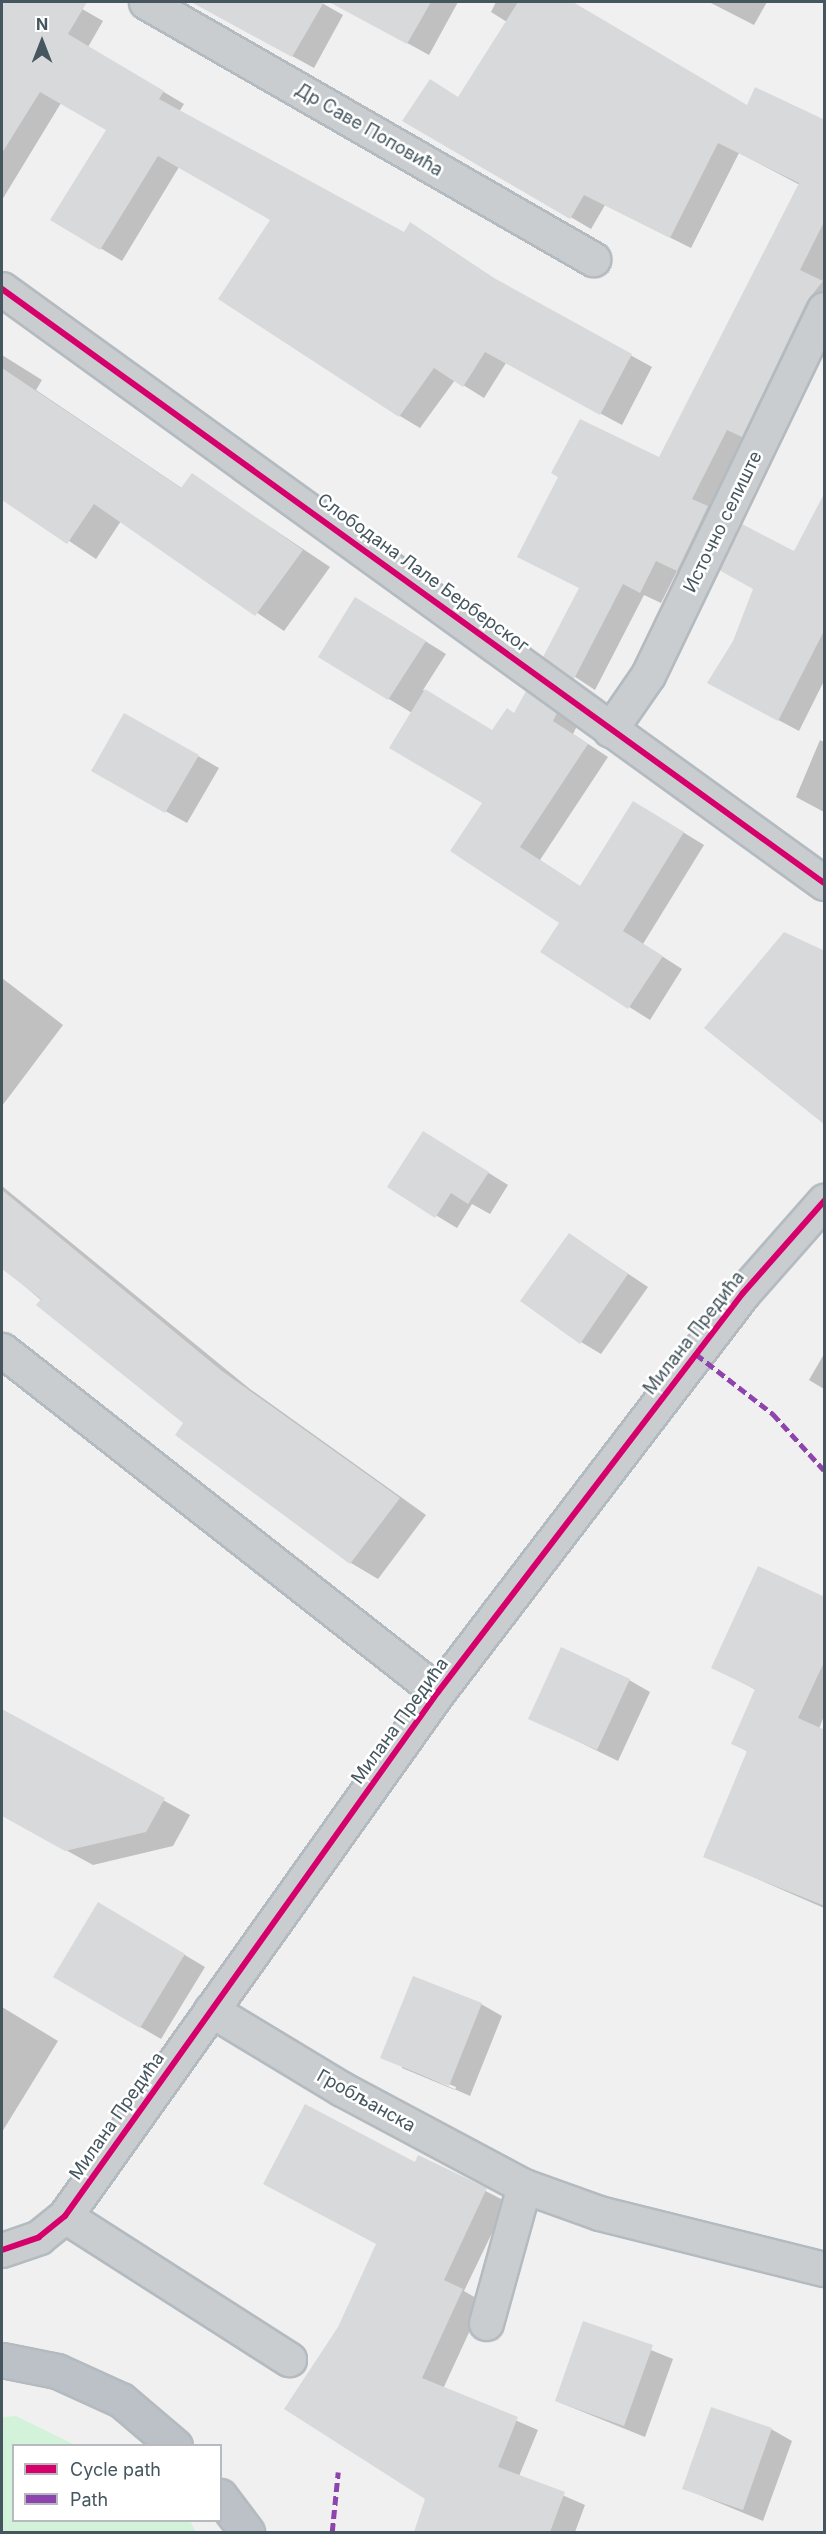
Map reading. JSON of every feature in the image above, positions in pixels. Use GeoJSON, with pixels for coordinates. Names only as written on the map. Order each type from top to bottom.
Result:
{"type":"FeatureCollection","features":[{"type":"Feature","properties":{"kind":"highway"},"geometry":{"type":"LineString","coordinates":[[2,2360],[57,2371],[121,2400],[173,2444]]}},
{"type":"Feature","properties":{"kind":"highway"},"geometry":{"type":"LineString","coordinates":[[222,2499],[247,2532]]}},
{"type":"Feature","properties":{"kind":"street","name":"Др Саве Поповића"},"geometry":{"type":"LineString","coordinates":[[146,2],[593,259]]}},
{"type":"Feature","properties":{"kind":"street","name":"Слободана Лале Берберског"},"geometry":{"type":"LineString","coordinates":[[2,289],[610,730],[825,882]]}},
{"type":"Feature","properties":{"kind":"street","name":"Источно селиште"},"geometry":{"type":"LineString","coordinates":[[610,730],[648,675],[825,309]]}},
{"type":"Feature","properties":{"kind":"street","name":"Милана Предића"},"geometry":{"type":"LineString","coordinates":[[2,2250],[39,2237],[65,2216],[438,1692],[736,1302],[825,1201]]}},
{"type":"Feature","properties":{"kind":"street"},"geometry":{"type":"LineString","coordinates":[[2,1350],[438,1692]]}},
{"type":"Feature","properties":{"kind":"street","name":"Гробљанска"},"geometry":{"type":"LineString","coordinates":[[211,2010],[342,2089],[524,2186],[599,2213],[825,2269]]}},
{"type":"Feature","properties":{"kind":"street"},"geometry":{"type":"LineString","coordinates":[[486,2324],[524,2186]]}},
{"type":"Feature","properties":{"kind":"street"},"geometry":{"type":"LineString","coordinates":[[65,2216],[289,2359]]}},
{"type":"Feature","properties":{"kind":"green space"},"geometry":{"type":"Polygon","coordinates":[[[16,2416],[73,2444],[12,2444],[12,2522],[191,2522],[196,2532],[2,2532],[2,2417],[16,2416]]]}},
{"type":"Feature","properties":{"kind":"building"},"geometry":{"type":"Polygon","coordinates":[[[2,2],[87,2],[68,34],[164,91],[159,99],[404,232],[410,222],[494,278],[632,354],[600,415],[485,352],[463,387],[434,368],[399,417],[218,299],[270,220],[158,156],[100,250],[50,220],[106,130],[40,92],[2,153],[2,2]]]}},
{"type":"Feature","properties":{"kind":"building"},"geometry":{"type":"Polygon","coordinates":[[[191,2],[324,2],[292,57],[191,2]]]}},
{"type":"Feature","properties":{"kind":"building"},"geometry":{"type":"Polygon","coordinates":[[[329,2],[431,2],[407,44],[329,2]]]}},
{"type":"Feature","properties":{"kind":"building"},"geometry":{"type":"Polygon","coordinates":[[[518,2],[573,2],[747,105],[755,87],[825,120],[825,220],[800,270],[823,281],[807,301],[742,437],[727,430],[692,499],[708,506],[677,571],[656,561],[640,593],[623,584],[574,679],[543,657],[579,588],[517,557],[558,477],[551,473],[580,419],[659,457],[799,183],[718,143],[670,238],[584,195],[570,219],[402,121],[430,79],[458,97],[518,2]]]}},
{"type":"Feature","properties":{"kind":"building"},"geometry":{"type":"Polygon","coordinates":[[[2,368],[181,488],[192,473],[303,550],[255,616],[94,504],[67,544],[2,500],[2,368]]]}},
{"type":"Feature","properties":{"kind":"building"},"geometry":{"type":"Polygon","coordinates":[[[825,492],[825,629],[778,721],[707,683],[733,641],[753,589],[719,570],[742,524],[794,551],[825,492]]]}},
{"type":"Feature","properties":{"kind":"building"},"geometry":{"type":"Polygon","coordinates":[[[355,597],[426,641],[388,700],[318,657],[355,597]]]}},
{"type":"Feature","properties":{"kind":"building"},"geometry":{"type":"Polygon","coordinates":[[[425,689],[492,730],[507,708],[514,713],[526,691],[557,713],[553,721],[588,744],[520,847],[580,886],[633,801],[684,832],[623,931],[663,956],[628,1009],[540,952],[559,923],[450,851],[482,803],[389,748],[425,689]]]}},
{"type":"Feature","properties":{"kind":"building"},"geometry":{"type":"Polygon","coordinates":[[[124,713],[199,755],[165,813],[91,771],[124,713]]]}},
{"type":"Feature","properties":{"kind":"building"},"geometry":{"type":"Polygon","coordinates":[[[784,932],[825,951],[825,1125],[704,1028],[784,932]]]}},
{"type":"Feature","properties":{"kind":"building"},"geometry":{"type":"Polygon","coordinates":[[[423,1131],[489,1172],[468,1204],[451,1193],[435,1218],[387,1187],[423,1131]]]}},
{"type":"Feature","properties":{"kind":"building"},"geometry":{"type":"Polygon","coordinates":[[[2,1190],[222,1371],[400,1498],[350,1564],[175,1435],[183,1423],[36,1305],[41,1299],[2,1269],[2,1190]]]}},
{"type":"Feature","properties":{"kind":"building"},"geometry":{"type":"Polygon","coordinates":[[[569,1233],[628,1274],[580,1344],[520,1301],[569,1233]]]}},
{"type":"Feature","properties":{"kind":"building"},"geometry":{"type":"Polygon","coordinates":[[[758,1566],[825,1597],[825,1660],[798,1718],[825,1730],[825,1906],[703,1857],[747,1751],[731,1744],[755,1689],[711,1668],[758,1566]]]}},
{"type":"Feature","properties":{"kind":"building"},"geometry":{"type":"Polygon","coordinates":[[[561,1647],[630,1679],[597,1750],[528,1719],[561,1647]]]}},
{"type":"Feature","properties":{"kind":"building"},"geometry":{"type":"Polygon","coordinates":[[[2,1709],[165,1798],[146,1832],[65,1851],[2,1816],[2,1709]]]}},
{"type":"Feature","properties":{"kind":"building"},"geometry":{"type":"Polygon","coordinates":[[[98,1902],[185,1954],[140,2028],[53,1977],[98,1902]]]}},
{"type":"Feature","properties":{"kind":"building"},"geometry":{"type":"Polygon","coordinates":[[[413,1976],[482,2003],[449,2086],[380,2058],[413,1976]]]}},
{"type":"Feature","properties":{"kind":"building"},"geometry":{"type":"Polygon","coordinates":[[[305,2104],[415,2162],[418,2155],[487,2188],[444,2280],[463,2289],[422,2378],[518,2417],[498,2467],[565,2492],[550,2532],[414,2532],[425,2499],[284,2409],[338,2327],[376,2244],[263,2184],[305,2104]]]}},
{"type":"Feature","properties":{"kind":"building"},"geometry":{"type":"Polygon","coordinates":[[[583,2321],[653,2345],[624,2426],[555,2401],[583,2321]]]}},
{"type":"Feature","properties":{"kind":"building"},"geometry":{"type":"Polygon","coordinates":[[[711,2407],[772,2428],[743,2510],[682,2489],[711,2407]]]}},
{"type":"Feature","properties":{"kind":"marked path"},"geometry":{"type":"LineString","coordinates":[[696,1354],[773,1414],[824,1470]]}},
{"type":"Feature","properties":{"kind":"marked path"},"geometry":{"type":"LineString","coordinates":[[332,2532],[338,2472]]}},
{"type":"Feature","properties":{"kind":"cycle path"},"geometry":{"type":"LineString","coordinates":[[2,289],[824,883]]}},
{"type":"Feature","properties":{"kind":"cycle path"},"geometry":{"type":"LineString","coordinates":[[2,2250],[39,2237],[65,2216],[438,1692],[743,1293],[824,1201]]}}]}
